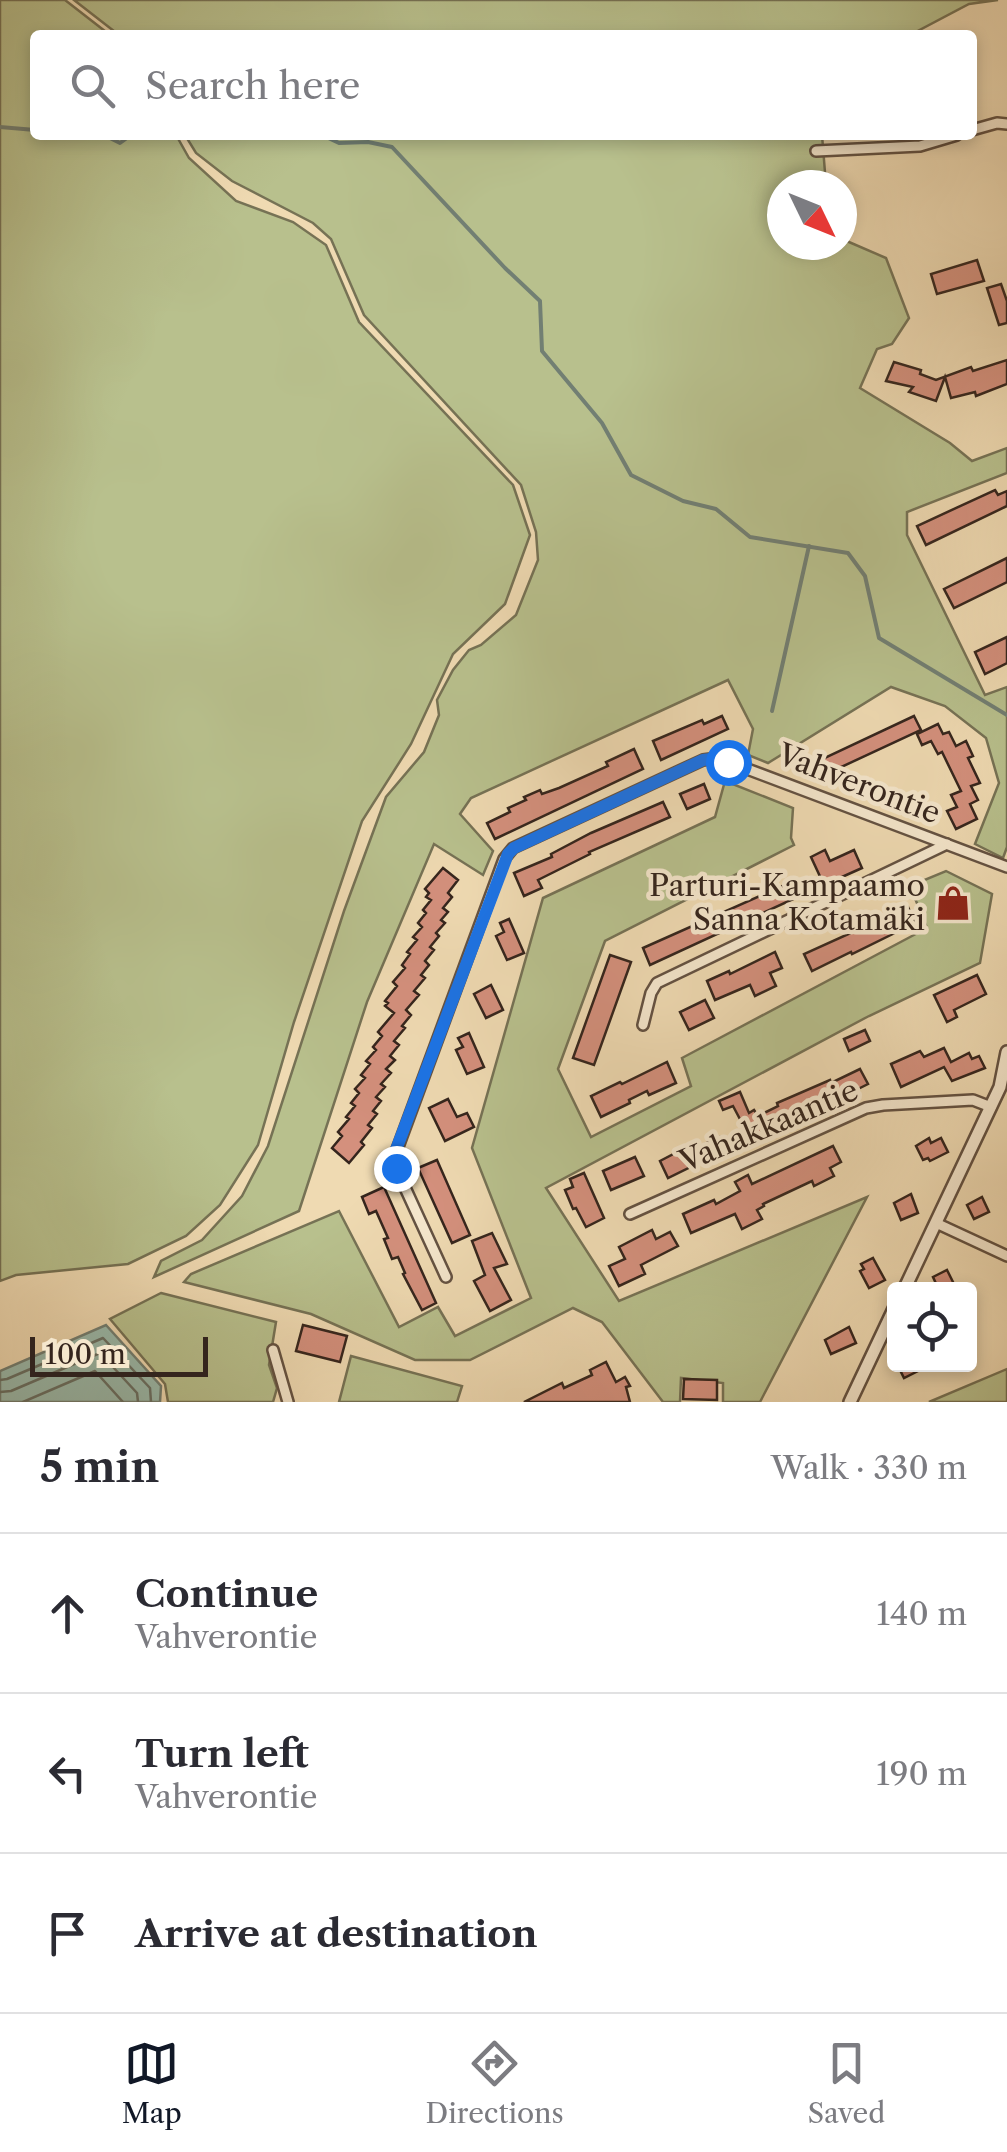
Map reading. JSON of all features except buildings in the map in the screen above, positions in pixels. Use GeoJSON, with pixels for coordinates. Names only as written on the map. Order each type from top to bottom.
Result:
{"type":"FeatureCollection","features":[{"type":"Feature","properties":{"kind":"street"},"geometry":{"type":"LineString","coordinates":[[977,129],[1007,124]]}},
{"type":"Feature","properties":{"kind":"street"},"geometry":{"type":"LineString","coordinates":[[816,151],[920,146],[940,140]]}},
{"type":"Feature","properties":{"kind":"street","name":"Vahverontie"},"geometry":{"type":"LineString","coordinates":[[446,1277],[396,1168],[394,1155],[500,868],[514,848],[703,760],[718,758],[1007,867]]}},
{"type":"Feature","properties":{"kind":"street"},"geometry":{"type":"LineString","coordinates":[[643,1025],[658,982],[947,844]]}},
{"type":"Feature","properties":{"kind":"street"},"geometry":{"type":"LineString","coordinates":[[908,1282],[1000,1087],[1007,1052]]}},
{"type":"Feature","properties":{"kind":"street","name":"Vahakkaantie"},"geometry":{"type":"LineString","coordinates":[[630,1214],[866,1108],[974,1100],[991,1107]]}},
{"type":"Feature","properties":{"kind":"street"},"geometry":{"type":"LineString","coordinates":[[936,1223],[1007,1256]]}},
{"type":"Feature","properties":{"kind":"street"},"geometry":{"type":"LineString","coordinates":[[850,1402],[887,1324]]}},
{"type":"Feature","properties":{"kind":"street"},"geometry":{"type":"LineString","coordinates":[[273,1350],[288,1402]]}},
{"type":"Feature","properties":{"kind":"green space"},"geometry":{"type":"Polygon","coordinates":[[[0,0],[65,0],[104,30],[30,30],[30,140],[179,140],[189,158],[236,201],[293,222],[326,245],[359,322],[513,485],[530,535],[505,604],[453,654],[411,744],[362,821],[294,1022],[258,1145],[220,1205],[186,1236],[128,1264],[16,1275],[0,1281],[0,0]]]}},
{"type":"Feature","properties":{"kind":"green space"},"geometry":{"type":"Polygon","coordinates":[[[74,0],[998,0],[969,4],[920,30],[113,30],[74,0]]]}},
{"type":"Feature","properties":{"kind":"green space"},"geometry":{"type":"Polygon","coordinates":[[[188,140],[822,140],[825,170],[767,170],[767,260],[857,260],[857,245],[886,258],[909,318],[892,344],[877,349],[860,388],[950,443],[972,461],[1007,448],[1007,473],[907,512],[907,535],[985,695],[1007,687],[1007,847],[1003,858],[975,844],[999,783],[986,738],[945,706],[891,687],[768,763],[748,755],[753,729],[728,680],[471,798],[460,814],[493,851],[483,875],[434,844],[367,1002],[299,1211],[154,1277],[161,1261],[202,1240],[242,1196],[268,1146],[344,911],[386,797],[424,752],[439,715],[437,700],[453,670],[469,650],[481,645],[516,615],[538,560],[536,532],[521,485],[364,315],[331,239],[313,223],[232,181],[196,153],[188,140]]]}},
{"type":"Feature","properties":{"kind":"green space"},"geometry":{"type":"Polygon","coordinates":[[[725,781],[793,808],[794,845],[605,941],[558,1069],[591,1137],[691,1086],[682,1058],[927,928],[910,886],[946,871],[992,894],[980,963],[869,1016],[546,1188],[619,1301],[867,1197],[760,1402],[723,1402],[723,1383],[681,1378],[680,1402],[663,1402],[602,1322],[573,1308],[470,1360],[415,1360],[311,1314],[184,1282],[191,1274],[339,1211],[399,1327],[438,1307],[455,1336],[531,1298],[472,1148],[543,898],[715,817],[725,781]]]}},
{"type":"Feature","properties":{"kind":"green space"},"geometry":{"type":"Polygon","coordinates":[[[161,1293],[276,1322],[269,1365],[277,1388],[273,1402],[168,1402],[165,1384],[110,1319],[161,1293]]]}},
{"type":"Feature","properties":{"kind":"green space"},"geometry":{"type":"Polygon","coordinates":[[[351,1356],[462,1386],[457,1402],[339,1402],[351,1356]]]}},
{"type":"Feature","properties":{"kind":"green space"},"geometry":{"type":"Polygon","coordinates":[[[1007,1369],[1007,1402],[929,1402],[1007,1369]]]}},
{"type":"Feature","properties":{"kind":"water"},"geometry":{"type":"Polygon","coordinates":[[[106,1325],[161,1386],[160,1402],[0,1402],[0,1371],[106,1325]]]}},
{"type":"Feature","properties":{"kind":"waterway"},"geometry":{"type":"LineString","coordinates":[[0,127],[30,130]]}},
{"type":"Feature","properties":{"kind":"waterway"},"geometry":{"type":"LineString","coordinates":[[114,140],[124,140]]}},
{"type":"Feature","properties":{"kind":"waterway"},"geometry":{"type":"LineString","coordinates":[[333,140],[392,147],[540,301],[542,351],[602,423],[631,475],[683,501],[716,509],[750,537],[848,553],[865,576],[879,638],[1007,715]]}},
{"type":"Feature","properties":{"kind":"waterway"},"geometry":{"type":"LineString","coordinates":[[772,711],[809,546]]}},
{"type":"Feature","properties":{"kind":"place","name":"Parturi-Kampaamo Sanna Kotamäki"},"geometry":{"type":"Point","coordinates":[953,903]}},
{"type":"Feature","properties":{"kind":"route"},"geometry":{"type":"LineString","coordinates":[[396,1168],[394,1155],[508,854],[703,760],[718,758],[728,762]]}}]}
